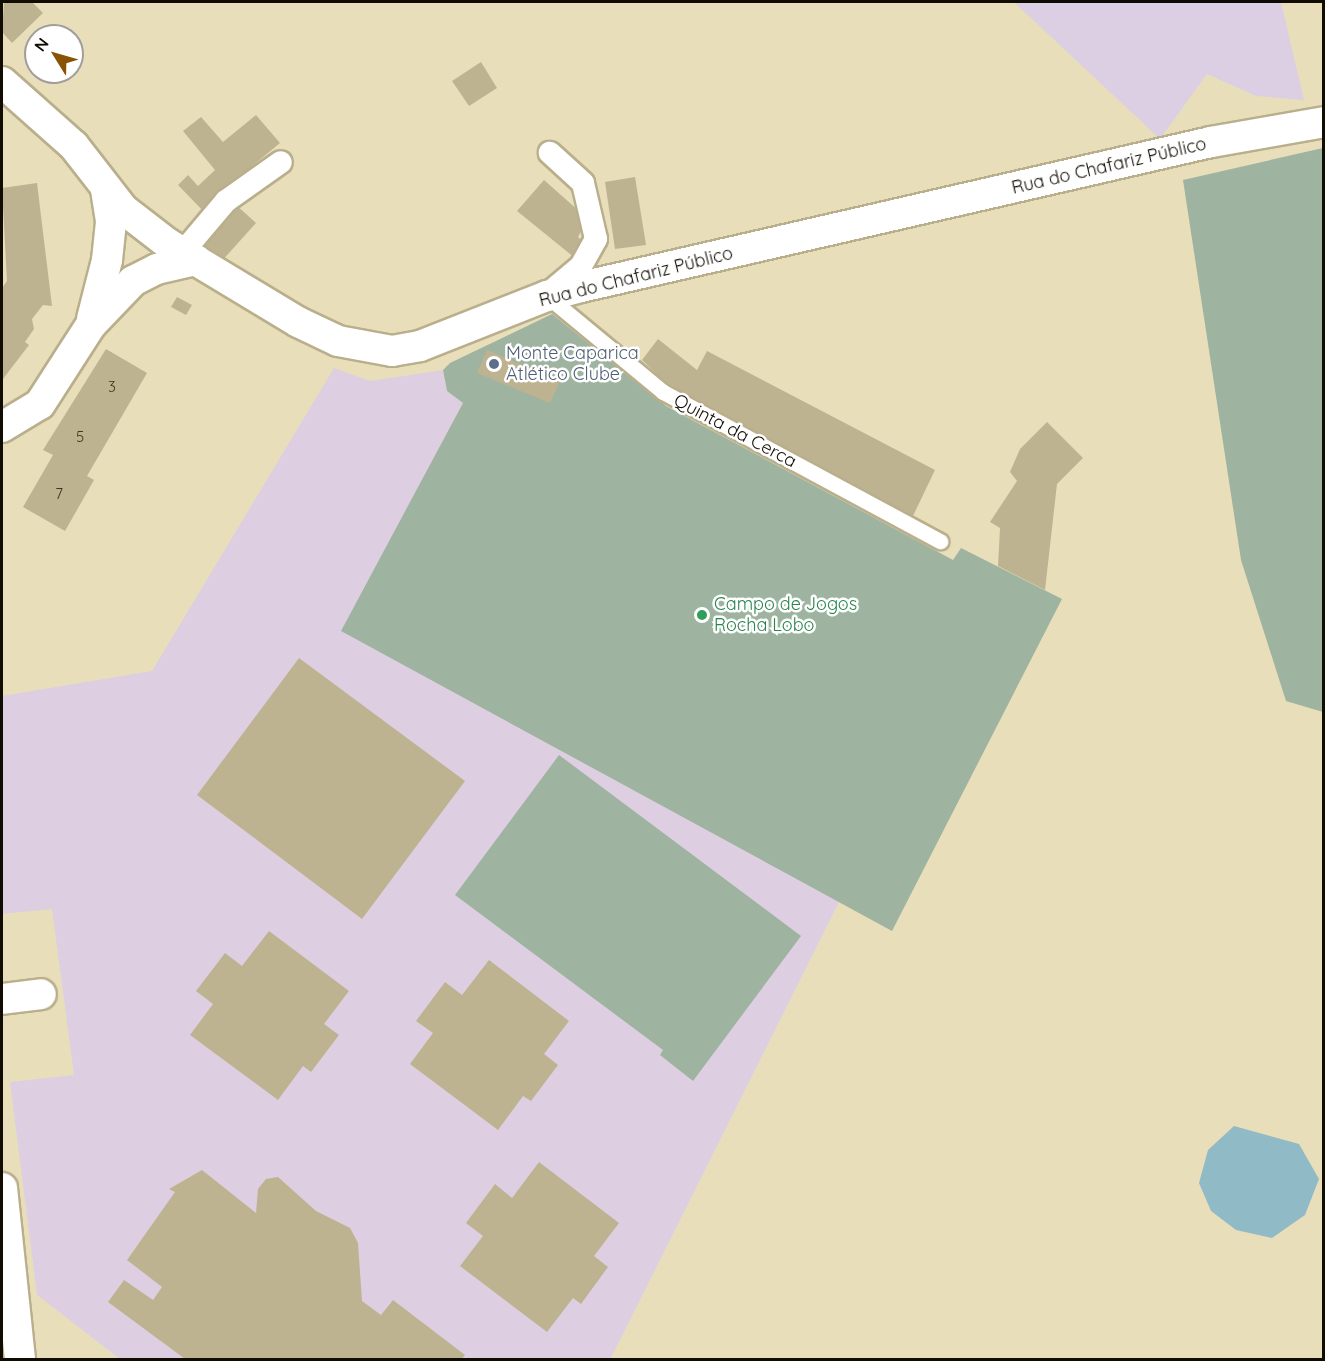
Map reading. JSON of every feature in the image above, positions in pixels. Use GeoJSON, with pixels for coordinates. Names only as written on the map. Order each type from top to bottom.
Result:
{"type":"FeatureCollection","features":[{"type":"Feature","properties":{"kind":"street","name":"Rua do Chafariz Público"},"geometry":{"type":"LineString","coordinates":[[2,82],[74,146],[106,190],[140,225],[298,322],[338,341],[371,350],[420,346],[547,296],[1211,142],[1323,122]]}},
{"type":"Feature","properties":{"kind":"street"},"geometry":{"type":"LineString","coordinates":[[547,296],[581,266],[596,239],[583,183],[550,153]]}},
{"type":"Feature","properties":{"kind":"street"},"geometry":{"type":"LineString","coordinates":[[2,427],[40,404],[91,325],[133,281],[189,257],[225,201],[281,162]]}},
{"type":"Feature","properties":{"kind":"street"},"geometry":{"type":"LineString","coordinates":[[91,325],[107,260],[111,221],[106,190]]}},
{"type":"Feature","properties":{"kind":"street"},"geometry":{"type":"LineString","coordinates":[[2,999],[41,994]]}},
{"type":"Feature","properties":{"kind":"street"},"geometry":{"type":"LineString","coordinates":[[2,1188],[20,1359]]}},
{"type":"Feature","properties":{"kind":"lane","name":"Quinta da Cerca"},"geometry":{"type":"LineString","coordinates":[[547,296],[663,392],[940,541]]}},
{"type":"Feature","properties":{"kind":"shaded area"},"geometry":{"type":"Polygon","coordinates":[[[1014,2],[1281,2],[1304,100],[1256,96],[1207,74],[1160,139],[1014,2]]]}},
{"type":"Feature","properties":{"kind":"shaded area"},"geometry":{"type":"Polygon","coordinates":[[[334,368],[370,381],[443,370],[447,391],[463,403],[342,631],[839,902],[610,1360],[120,1359],[37,1295],[10,1082],[74,1075],[52,909],[2,914],[2,696],[152,671],[334,368]]]}},
{"type":"Feature","properties":{"kind":"green space"},"geometry":{"type":"Polygon","coordinates":[[[1324,148],[1323,712],[1286,701],[1241,560],[1183,180],[1324,148]]]}},
{"type":"Feature","properties":{"kind":"green space","name":"Campo de Jogos Rocha Lobo"},"geometry":{"type":"Polygon","coordinates":[[[552,314],[666,406],[953,560],[961,548],[1062,599],[892,931],[341,631],[463,403],[447,391],[443,370],[450,363],[552,314]]]}},
{"type":"Feature","properties":{"kind":"green space"},"geometry":{"type":"Polygon","coordinates":[[[559,755],[801,936],[693,1081],[660,1055],[663,1050],[455,895],[559,755]]]}},
{"type":"Feature","properties":{"kind":"water"},"geometry":{"type":"Polygon","coordinates":[[[1234,1126],[1299,1144],[1319,1179],[1305,1215],[1272,1238],[1236,1230],[1211,1211],[1199,1183],[1208,1150],[1234,1126]]]}},
{"type":"Feature","properties":{"kind":"building"},"geometry":{"type":"Polygon","coordinates":[[[4,2],[32,2],[43,13],[32,24],[24,24],[24,31],[12,43],[2,32],[4,2]]]}},
{"type":"Feature","properties":{"kind":"building"},"geometry":{"type":"Polygon","coordinates":[[[481,62],[497,88],[469,106],[452,81],[481,62]]]}},
{"type":"Feature","properties":{"kind":"building"},"geometry":{"type":"Polygon","coordinates":[[[256,115],[280,143],[228,186],[209,217],[178,185],[188,175],[198,186],[215,170],[183,131],[201,117],[223,142],[256,115]]]}},
{"type":"Feature","properties":{"kind":"building"},"geometry":{"type":"Polygon","coordinates":[[[635,177],[646,245],[615,249],[605,182],[635,177]]]}},
{"type":"Feature","properties":{"kind":"building"},"geometry":{"type":"Polygon","coordinates":[[[544,180],[588,219],[578,237],[585,243],[575,258],[517,211],[544,180]]]}},
{"type":"Feature","properties":{"kind":"building"},"geometry":{"type":"Polygon","coordinates":[[[37,183],[52,306],[43,305],[32,319],[34,329],[25,342],[29,345],[3,379],[2,288],[7,281],[2,188],[37,183]]]}},
{"type":"Feature","properties":{"kind":"building"},"geometry":{"type":"Polygon","coordinates":[[[235,204],[256,223],[220,263],[199,244],[235,204]]]}},
{"type":"Feature","properties":{"kind":"building"},"geometry":{"type":"Polygon","coordinates":[[[177,297],[192,305],[186,315],[171,307],[177,297]]]}},
{"type":"Feature","properties":{"kind":"building"},"geometry":{"type":"Polygon","coordinates":[[[658,339],[697,370],[707,351],[935,470],[912,518],[680,396],[642,360],[658,339]]]}},
{"type":"Feature","properties":{"kind":"building"},"geometry":{"type":"Polygon","coordinates":[[[106,349],[147,373],[87,476],[94,480],[65,531],[23,507],[53,455],[43,450],[106,349]]]}},
{"type":"Feature","properties":{"kind":"building"},"geometry":{"type":"Polygon","coordinates":[[[487,350],[560,381],[550,403],[477,373],[487,350]]]}},
{"type":"Feature","properties":{"kind":"building"},"geometry":{"type":"Polygon","coordinates":[[[1047,422],[1083,458],[1057,484],[1045,590],[998,566],[1000,528],[990,522],[1017,481],[1010,472],[1020,449],[1047,422]]]}},
{"type":"Feature","properties":{"kind":"building"},"geometry":{"type":"Polygon","coordinates":[[[299,658],[465,781],[362,919],[197,795],[299,658]]]}},
{"type":"Feature","properties":{"kind":"building"},"geometry":{"type":"Polygon","coordinates":[[[269,931],[349,991],[324,1024],[339,1035],[311,1072],[303,1066],[278,1100],[190,1035],[213,1004],[196,991],[225,953],[242,966],[269,931]]]}},
{"type":"Feature","properties":{"kind":"building"},"geometry":{"type":"Polygon","coordinates":[[[489,960],[569,1021],[544,1054],[558,1065],[531,1101],[523,1096],[498,1130],[410,1064],[433,1033],[416,1021],[445,982],[462,995],[489,960]]]}},
{"type":"Feature","properties":{"kind":"building"},"geometry":{"type":"Polygon","coordinates":[[[539,1162],[619,1223],[594,1256],[608,1267],[581,1304],[573,1298],[547,1332],[460,1266],[483,1236],[466,1223],[495,1184],[512,1198],[539,1162]]]}},
{"type":"Feature","properties":{"kind":"building"},"geometry":{"type":"Polygon","coordinates":[[[202,1170],[256,1213],[258,1189],[266,1179],[278,1177],[316,1211],[350,1228],[358,1243],[362,1301],[381,1315],[393,1300],[465,1355],[462,1359],[185,1359],[108,1302],[124,1280],[153,1300],[162,1287],[127,1260],[175,1192],[169,1189],[202,1170]]]}},
{"type":"Feature","properties":{"kind":"place","name":"Monte Caparica Atlético Clube"},"geometry":{"type":"Point","coordinates":[494,364]}},
{"type":"Feature","properties":{"kind":"place","name":"Campo de Jogos Rocha Lobo"},"geometry":{"type":"Point","coordinates":[702,615]}}]}
